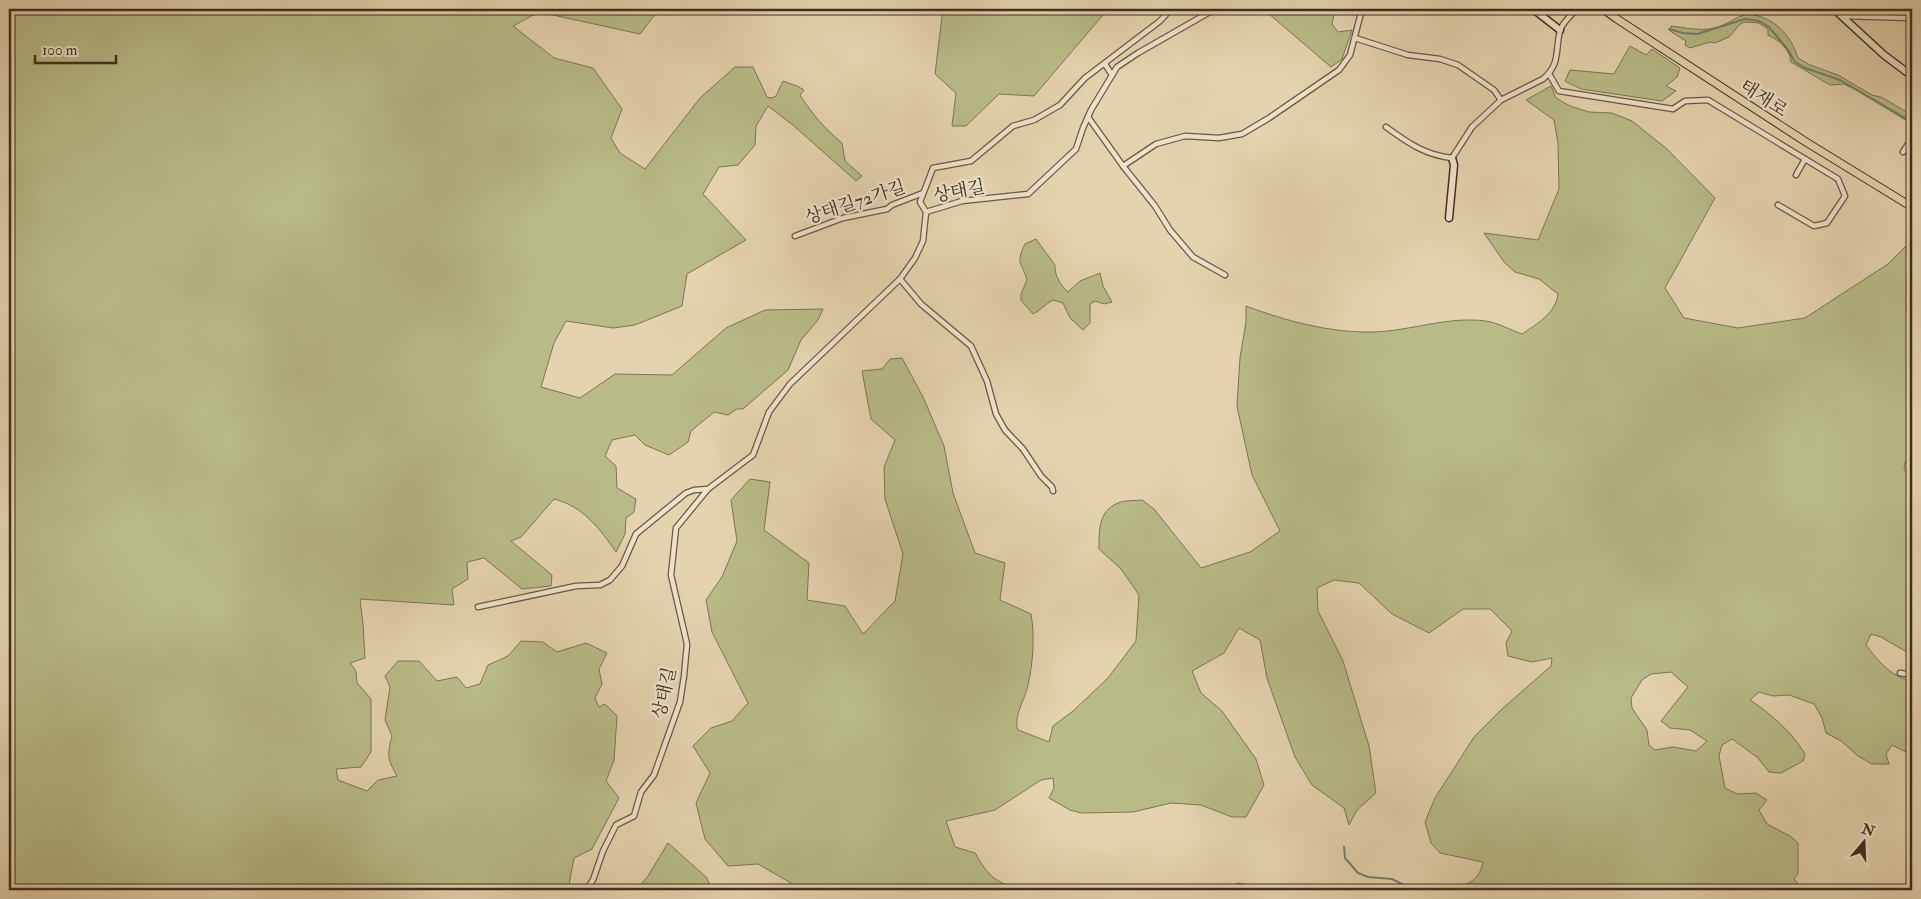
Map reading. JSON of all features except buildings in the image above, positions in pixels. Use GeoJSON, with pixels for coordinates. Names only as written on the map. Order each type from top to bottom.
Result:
{"type":"FeatureCollection","features":[{"type":"Feature","properties":{"kind":"main road"},"geometry":{"type":"LineString","coordinates":[[1533,9],[1560,30]]}},
{"type":"Feature","properties":{"kind":"main road"},"geometry":{"type":"LineString","coordinates":[[1599,9],[1617,19]]}},
{"type":"Feature","properties":{"kind":"main road","name":"태재로"},"geometry":{"type":"LineString","coordinates":[[1603,9],[1806,142],[1912,207]]}},
{"type":"Feature","properties":{"kind":"main road","name":"태재로"},"geometry":{"type":"LineString","coordinates":[[1608,9],[1800,134],[1912,203]]}},
{"type":"Feature","properties":{"kind":"main road"},"geometry":{"type":"LineString","coordinates":[[1834,9],[1884,55],[1912,76]]}},
{"type":"Feature","properties":{"kind":"main road"},"geometry":{"type":"LineString","coordinates":[[1450,218],[1454,165],[1452,158]]}},
{"type":"Feature","properties":{"kind":"street"},"geometry":{"type":"LineString","coordinates":[[926,212],[920,202],[933,168],[971,161],[1013,126],[1034,120],[1060,105],[1085,78],[1160,21],[1171,9]]}},
{"type":"Feature","properties":{"kind":"street","name":"상태길"},"geometry":{"type":"LineString","coordinates":[[586,890],[616,825],[634,816],[641,792],[654,775],[680,702],[687,644],[671,575],[676,528],[708,489],[753,455],[769,412],[790,384],[900,280],[915,258],[923,241],[926,212],[962,201],[1028,194],[1076,149],[1088,116],[1117,67],[1216,9]]}},
{"type":"Feature","properties":{"kind":"street"},"geometry":{"type":"LineString","coordinates":[[1123,166],[1156,144],[1185,136],[1219,138],[1242,134],[1270,118],[1339,70],[1350,55],[1362,9]]}},
{"type":"Feature","properties":{"kind":"street"},"geometry":{"type":"LineString","coordinates":[[1386,127],[1406,143],[1436,156],[1452,158],[1472,127],[1501,100],[1549,74],[1558,51],[1560,30],[1577,9]]}},
{"type":"Feature","properties":{"kind":"street"},"geometry":{"type":"LineString","coordinates":[[1842,16],[1912,18]]}},
{"type":"Feature","properties":{"kind":"street"},"geometry":{"type":"LineString","coordinates":[[1355,38],[1408,55],[1440,59],[1458,65],[1494,90],[1501,100]]}},
{"type":"Feature","properties":{"kind":"street"},"geometry":{"type":"LineString","coordinates":[[1104,64],[1112,75]]}},
{"type":"Feature","properties":{"kind":"street"},"geometry":{"type":"LineString","coordinates":[[1549,74],[1560,91],[1672,109],[1685,101],[1708,100],[1838,179],[1845,196],[1827,223],[1814,226],[1778,205]]}},
{"type":"Feature","properties":{"kind":"street"},"geometry":{"type":"LineString","coordinates":[[1088,116],[1123,166],[1193,258],[1225,275]]}},
{"type":"Feature","properties":{"kind":"street"},"geometry":{"type":"LineString","coordinates":[[1903,152],[1912,138]]}},
{"type":"Feature","properties":{"kind":"street"},"geometry":{"type":"LineString","coordinates":[[1796,175],[1805,159]]}},
{"type":"Feature","properties":{"kind":"street","name":"상태길72가길"},"geometry":{"type":"LineString","coordinates":[[795,236],[843,218],[887,210],[892,205],[923,193]]}},
{"type":"Feature","properties":{"kind":"street"},"geometry":{"type":"LineString","coordinates":[[900,280],[921,304],[971,346],[987,381],[996,414],[1005,430],[1016,439],[1041,476],[1052,487],[1053,491]]}},
{"type":"Feature","properties":{"kind":"street","name":"상태길"},"geometry":{"type":"LineString","coordinates":[[478,607],[576,586],[600,586],[610,580],[622,566],[635,541],[636,534],[686,493],[694,490],[708,489]]}},
{"type":"Feature","properties":{"kind":"street"},"geometry":{"type":"LineString","coordinates":[[1900,673],[1912,675]]}},
{"type":"Feature","properties":{"kind":"green space"},"geometry":{"type":"Polygon","coordinates":[[[9,9],[659,9],[640,34],[539,12],[513,26],[554,58],[593,68],[622,109],[611,138],[620,153],[645,169],[700,98],[735,67],[753,67],[767,97],[772,98],[776,96],[783,81],[804,90],[800,95],[809,109],[824,127],[842,143],[845,161],[862,176],[856,181],[794,126],[768,106],[756,126],[755,145],[738,165],[719,167],[703,194],[746,240],[687,274],[682,306],[635,325],[613,328],[566,321],[554,343],[541,387],[580,398],[615,374],[672,375],[726,328],[765,310],[823,309],[818,320],[801,340],[788,370],[743,409],[737,409],[728,415],[714,412],[691,431],[688,442],[669,455],[645,445],[635,435],[612,440],[605,456],[616,466],[617,488],[636,499],[634,512],[626,518],[625,534],[616,552],[604,535],[582,513],[564,502],[554,499],[521,537],[511,541],[552,575],[551,586],[522,589],[484,558],[467,562],[468,579],[452,589],[454,605],[360,599],[365,658],[350,663],[356,671],[357,683],[371,699],[371,752],[361,767],[336,769],[338,780],[367,791],[378,780],[397,776],[389,757],[392,736],[385,720],[390,687],[385,676],[398,661],[419,661],[437,681],[457,677],[466,688],[480,684],[488,665],[508,656],[521,641],[543,642],[557,652],[586,643],[607,653],[599,669],[602,684],[595,698],[599,707],[605,704],[617,716],[614,760],[606,781],[619,798],[592,849],[574,858],[568,890],[9,890],[9,9]]]}},
{"type":"Feature","properties":{"kind":"green space"},"geometry":{"type":"Polygon","coordinates":[[[943,9],[1108,9],[1034,96],[999,94],[966,126],[952,126],[956,93],[935,74],[943,9]]]}},
{"type":"Feature","properties":{"kind":"green space"},"geometry":{"type":"Polygon","coordinates":[[[1268,9],[1335,9],[1332,24],[1338,32],[1352,30],[1342,59],[1331,67],[1269,14],[1268,9]]]}},
{"type":"Feature","properties":{"kind":"green space"},"geometry":{"type":"Polygon","coordinates":[[[1749,14],[1766,19],[1780,28],[1791,42],[1798,58],[1810,65],[1838,75],[1872,95],[1881,97],[1912,115],[1912,124],[1856,90],[1844,84],[1830,85],[1791,62],[1786,49],[1780,42],[1768,35],[1768,29],[1759,23],[1745,22],[1740,24],[1729,37],[1715,43],[1710,42],[1690,48],[1685,45],[1686,41],[1670,31],[1671,26],[1710,29],[1749,14]]]}},
{"type":"Feature","properties":{"kind":"green space"},"geometry":{"type":"Polygon","coordinates":[[[1630,46],[1646,55],[1652,49],[1680,68],[1677,77],[1666,86],[1676,91],[1662,101],[1581,89],[1565,81],[1570,70],[1614,74],[1630,46]]]}},
{"type":"Feature","properties":{"kind":"green space"},"geometry":{"type":"Polygon","coordinates":[[[1551,86],[1556,98],[1570,106],[1589,112],[1612,113],[1632,121],[1667,149],[1715,198],[1665,288],[1684,318],[1738,328],[1805,318],[1888,264],[1912,240],[1912,458],[1905,462],[1904,470],[1912,478],[1912,655],[1881,637],[1871,634],[1866,645],[1891,672],[1912,681],[1912,755],[1892,745],[1886,754],[1889,764],[1872,764],[1858,756],[1841,741],[1826,733],[1822,718],[1814,704],[1789,695],[1773,696],[1759,692],[1750,700],[1773,717],[1794,738],[1805,754],[1803,761],[1781,773],[1769,772],[1757,757],[1732,739],[1722,745],[1719,756],[1725,788],[1737,794],[1756,793],[1767,800],[1759,810],[1767,824],[1790,836],[1798,843],[1798,874],[1794,879],[1799,885],[1808,890],[1457,890],[1456,888],[1471,882],[1477,877],[1483,862],[1440,853],[1431,843],[1425,822],[1435,798],[1474,737],[1502,709],[1551,666],[1552,658],[1532,662],[1508,656],[1506,643],[1512,631],[1490,609],[1463,609],[1429,633],[1392,614],[1359,583],[1334,580],[1317,588],[1318,611],[1343,661],[1369,746],[1376,793],[1357,810],[1349,825],[1344,808],[1312,785],[1295,757],[1267,678],[1260,640],[1239,628],[1224,653],[1192,671],[1201,693],[1222,711],[1256,759],[1264,785],[1246,817],[1232,817],[1201,805],[1171,803],[1133,812],[1081,813],[1070,810],[1049,798],[1054,788],[1053,778],[1041,780],[995,810],[946,821],[955,847],[975,853],[984,868],[993,877],[1004,884],[1020,890],[784,890],[791,883],[758,864],[728,866],[705,839],[696,803],[710,773],[693,746],[711,728],[732,721],[748,703],[712,632],[706,600],[722,577],[737,541],[731,500],[750,479],[770,482],[764,530],[809,563],[807,600],[845,606],[863,634],[895,601],[903,554],[885,499],[884,467],[895,440],[871,419],[862,371],[882,369],[890,359],[902,358],[923,397],[944,446],[953,493],[975,553],[1005,563],[1000,600],[1031,614],[1033,650],[1031,668],[1027,691],[1018,714],[1017,725],[1018,730],[1049,742],[1053,726],[1073,711],[1108,678],[1136,641],[1139,595],[1121,569],[1099,549],[1101,523],[1111,507],[1123,501],[1142,500],[1154,509],[1201,568],[1250,552],[1280,531],[1252,475],[1237,406],[1246,306],[1308,325],[1357,332],[1387,331],[1457,320],[1472,320],[1491,322],[1522,334],[1539,322],[1554,307],[1558,294],[1539,279],[1515,272],[1504,262],[1484,233],[1538,240],[1559,189],[1558,143],[1554,120],[1526,100],[1551,86]],[[1671,672],[1651,674],[1642,680],[1631,698],[1632,708],[1647,730],[1649,745],[1655,750],[1673,747],[1696,751],[1707,741],[1690,730],[1670,728],[1661,721],[1688,687],[1671,672]]]}},
{"type":"Feature","properties":{"kind":"green space"},"geometry":{"type":"Polygon","coordinates":[[[1036,239],[1055,265],[1058,280],[1068,292],[1080,281],[1100,273],[1103,286],[1112,302],[1104,304],[1095,301],[1090,304],[1090,323],[1083,330],[1070,318],[1063,303],[1053,300],[1033,314],[1021,300],[1021,294],[1027,280],[1020,263],[1020,256],[1025,244],[1036,239]]]}},
{"type":"Feature","properties":{"kind":"green space"},"geometry":{"type":"Polygon","coordinates":[[[668,843],[706,877],[713,890],[636,890],[648,876],[668,843]]]}},
{"type":"Feature","properties":{"kind":"green space"},"geometry":{"type":"Polygon","coordinates":[[[1238,883],[1272,890],[1208,890],[1231,888],[1238,883]]]}},
{"type":"Feature","properties":{"kind":"waterway"},"geometry":{"type":"LineString","coordinates":[[1669,29],[1697,34],[1745,19],[1759,21],[1769,27],[1788,50],[1795,62],[1805,68],[1840,80],[1912,122]]}},
{"type":"Feature","properties":{"kind":"waterway"},"geometry":{"type":"LineString","coordinates":[[1344,847],[1345,858],[1358,873],[1368,877],[1392,879],[1414,890]]}}]}
